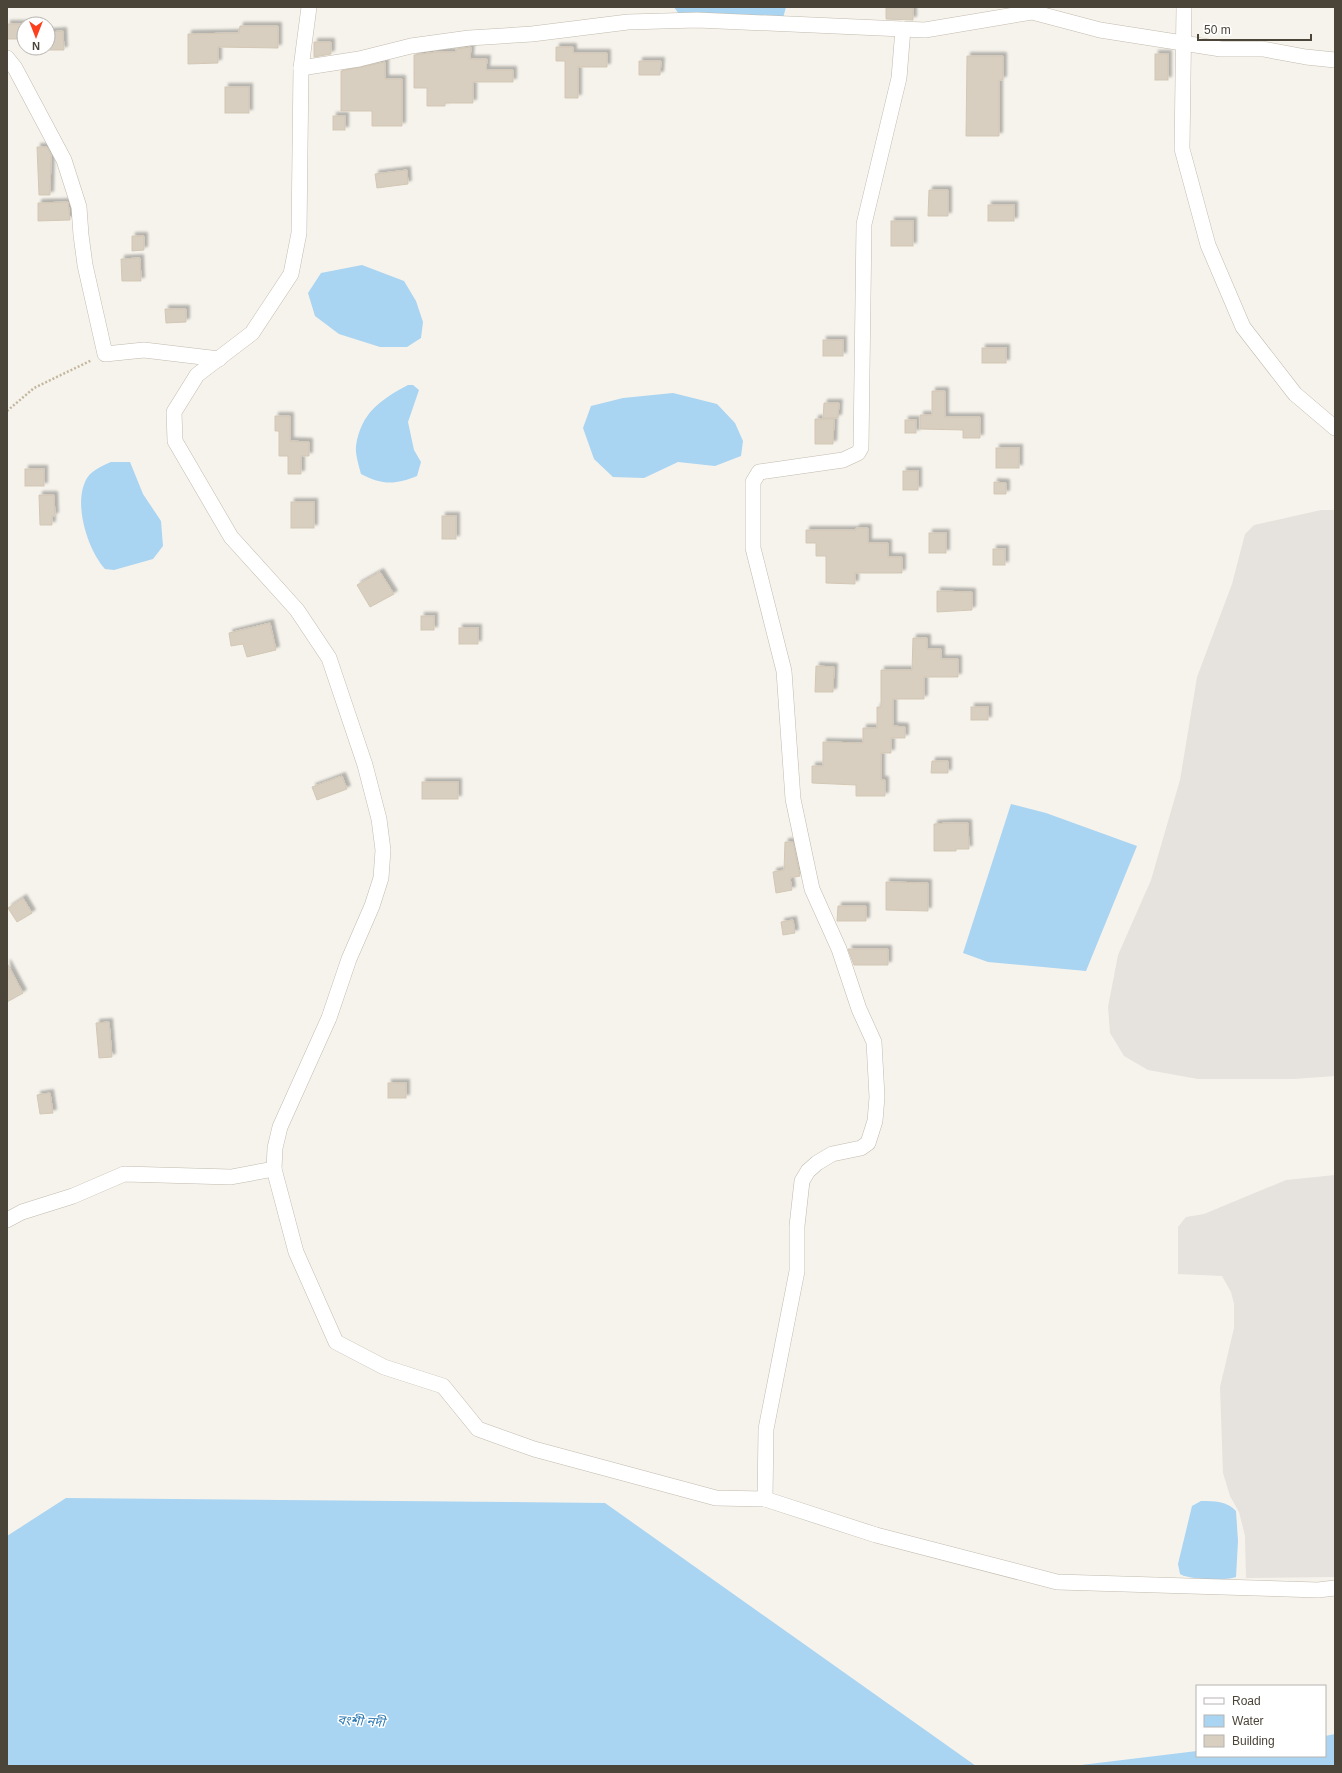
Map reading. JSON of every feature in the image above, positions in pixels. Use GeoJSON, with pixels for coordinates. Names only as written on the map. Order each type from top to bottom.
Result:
{"type":"FeatureCollection","features":[{"type":"Feature","properties":{"kind":"street"},"geometry":{"type":"LineString","coordinates":[[309,7],[301,68],[299,234],[291,274],[252,333],[197,375],[174,412],[175,441],[231,537],[297,610],[329,658],[366,765],[379,819],[384,850],[381,878],[372,906],[349,959],[329,1018],[280,1127],[275,1148],[274,1169],[296,1252],[336,1342],[384,1367],[444,1386],[478,1429],[534,1449],[716,1498],[765,1499],[876,1534],[1057,1582],[1318,1590],[1335,1588]]}},
{"type":"Feature","properties":{"kind":"street"},"geometry":{"type":"LineString","coordinates":[[1184,7],[1182,148],[1208,245],[1243,327],[1295,394],[1335,428]]}},
{"type":"Feature","properties":{"kind":"street"},"geometry":{"type":"LineString","coordinates":[[301,68],[359,59],[411,46],[469,38],[532,34],[628,22],[697,20],[925,30],[1032,12],[1100,30],[1221,49],[1263,49],[1306,57],[1335,60]]}},
{"type":"Feature","properties":{"kind":"street"},"geometry":{"type":"LineString","coordinates":[[765,1499],[766,1429],[797,1271],[797,1226],[802,1181],[808,1171],[817,1163],[832,1154],[860,1148],[868,1143],[875,1121],[877,1096],[874,1042],[859,1009],[839,949],[812,889],[796,814],[793,799],[784,671],[754,548],[753,482],[759,472],[843,460],[858,453],[861,448],[864,224],[899,78],[902,29]]}},
{"type":"Feature","properties":{"kind":"street"},"geometry":{"type":"LineString","coordinates":[[7,58],[15,68],[64,160],[79,207],[85,265],[106,354],[144,350],[218,359]]}},
{"type":"Feature","properties":{"kind":"street"},"geometry":{"type":"LineString","coordinates":[[7,1220],[22,1212],[72,1196],[124,1174],[232,1177],[274,1169]]}},
{"type":"Feature","properties":{"kind":"path"},"geometry":{"type":"LineString","coordinates":[[7,411],[34,388],[106,354]]}},
{"type":"Feature","properties":{"kind":"shaded area"},"geometry":{"type":"Polygon","coordinates":[[[1321,510],[1335,510],[1335,1076],[1294,1079],[1198,1079],[1148,1070],[1124,1056],[1110,1033],[1108,1007],[1118,955],[1151,880],[1180,780],[1197,677],[1232,584],[1245,534],[1254,525],[1321,510]]]}},
{"type":"Feature","properties":{"kind":"shaded area"},"geometry":{"type":"Polygon","coordinates":[[[1335,1175],[1335,1577],[1246,1578],[1245,1536],[1239,1512],[1230,1496],[1223,1473],[1220,1387],[1234,1328],[1234,1304],[1231,1292],[1222,1276],[1178,1274],[1178,1227],[1186,1217],[1204,1214],[1286,1180],[1335,1175]]]}},
{"type":"Feature","properties":{"kind":"water"},"geometry":{"type":"Polygon","coordinates":[[[674,7],[786,7],[783,18],[681,17],[674,7]]]}},
{"type":"Feature","properties":{"kind":"water"},"geometry":{"type":"Polygon","coordinates":[[[362,265],[404,281],[416,301],[423,322],[421,338],[407,347],[380,347],[339,334],[315,316],[308,293],[321,273],[362,265]]]}},
{"type":"Feature","properties":{"kind":"water"},"geometry":{"type":"Polygon","coordinates":[[[408,385],[413,385],[419,390],[408,422],[414,450],[421,462],[417,476],[395,482],[382,482],[369,478],[361,474],[356,453],[356,446],[362,425],[367,416],[381,402],[408,385]]]}},
{"type":"Feature","properties":{"kind":"water"},"geometry":{"type":"Polygon","coordinates":[[[673,393],[717,404],[735,423],[743,441],[741,456],[715,466],[678,462],[644,478],[613,477],[594,459],[583,428],[591,406],[623,398],[673,393]]]}},
{"type":"Feature","properties":{"kind":"water"},"geometry":{"type":"Polygon","coordinates":[[[111,462],[130,462],[143,494],[161,521],[163,546],[153,559],[114,570],[105,569],[93,551],[84,527],[81,503],[82,492],[89,475],[96,469],[111,462]]]}},
{"type":"Feature","properties":{"kind":"water"},"geometry":{"type":"Polygon","coordinates":[[[1011,804],[1046,813],[1137,846],[1086,971],[988,962],[963,953],[1011,804]]]}},
{"type":"Feature","properties":{"kind":"water","name":"বংশী নদী"},"geometry":{"type":"Polygon","coordinates":[[[66,1498],[605,1503],[976,1766],[7,1766],[7,1536],[66,1498]]]}},
{"type":"Feature","properties":{"kind":"water"},"geometry":{"type":"Polygon","coordinates":[[[1201,1501],[1224,1503],[1236,1511],[1238,1541],[1236,1577],[1208,1579],[1191,1578],[1180,1574],[1178,1564],[1192,1506],[1201,1501]]]}},
{"type":"Feature","properties":{"kind":"water"},"geometry":{"type":"Polygon","coordinates":[[[1335,1734],[1335,1766],[1073,1766],[1196,1751],[1196,1757],[1326,1757],[1326,1736],[1335,1734]]]}},
{"type":"Feature","properties":{"kind":"building"},"geometry":{"type":"Polygon","coordinates":[[[886,8],[913,8],[913,20],[886,19],[886,8]]]}},
{"type":"Feature","properties":{"kind":"building"},"geometry":{"type":"Polygon","coordinates":[[[7,24],[16,24],[16,39],[7,39],[7,24]]]}},
{"type":"Feature","properties":{"kind":"building"},"geometry":{"type":"Polygon","coordinates":[[[240,26],[278,26],[278,48],[218,47],[218,63],[188,64],[188,34],[239,33],[240,26]]]}},
{"type":"Feature","properties":{"kind":"building"},"geometry":{"type":"Polygon","coordinates":[[[56,31],[63,31],[64,50],[56,50],[56,31]]]}},
{"type":"Feature","properties":{"kind":"building"},"geometry":{"type":"Polygon","coordinates":[[[314,42],[331,42],[331,54],[314,57],[314,42]]]}},
{"type":"Feature","properties":{"kind":"building"},"geometry":{"type":"Polygon","coordinates":[[[471,47],[470,59],[487,59],[486,70],[513,70],[513,82],[473,82],[473,103],[445,103],[445,106],[427,106],[427,88],[414,88],[414,55],[437,52],[456,52],[456,49],[471,47]]]}},
{"type":"Feature","properties":{"kind":"building"},"geometry":{"type":"Polygon","coordinates":[[[556,47],[573,47],[573,53],[607,53],[607,67],[578,67],[578,98],[565,98],[565,61],[556,61],[556,47]]]}},
{"type":"Feature","properties":{"kind":"building"},"geometry":{"type":"Polygon","coordinates":[[[1155,54],[1168,54],[1168,80],[1155,80],[1155,54]]]}},
{"type":"Feature","properties":{"kind":"building"},"geometry":{"type":"Polygon","coordinates":[[[967,56],[1003,56],[1003,80],[999,80],[999,136],[966,136],[967,56]]]}},
{"type":"Feature","properties":{"kind":"building"},"geometry":{"type":"Polygon","coordinates":[[[639,61],[661,61],[660,75],[639,75],[639,61]]]}},
{"type":"Feature","properties":{"kind":"building"},"geometry":{"type":"Polygon","coordinates":[[[385,62],[385,79],[402,79],[402,126],[372,126],[372,111],[341,111],[341,71],[385,62]]]}},
{"type":"Feature","properties":{"kind":"building"},"geometry":{"type":"Polygon","coordinates":[[[225,87],[249,87],[249,113],[225,113],[225,87]]]}},
{"type":"Feature","properties":{"kind":"building"},"geometry":{"type":"Polygon","coordinates":[[[333,116],[345,116],[345,130],[333,130],[333,116]]]}},
{"type":"Feature","properties":{"kind":"building"},"geometry":{"type":"Polygon","coordinates":[[[37,147],[47,147],[51,155],[50,195],[39,195],[37,147]]]}},
{"type":"Feature","properties":{"kind":"building"},"geometry":{"type":"Polygon","coordinates":[[[407,170],[408,184],[377,188],[375,174],[407,170]]]}},
{"type":"Feature","properties":{"kind":"building"},"geometry":{"type":"Polygon","coordinates":[[[929,190],[948,190],[948,216],[928,216],[929,190]]]}},
{"type":"Feature","properties":{"kind":"building"},"geometry":{"type":"Polygon","coordinates":[[[68,202],[70,220],[38,221],[38,203],[68,202]]]}},
{"type":"Feature","properties":{"kind":"building"},"geometry":{"type":"Polygon","coordinates":[[[988,205],[1014,205],[1014,221],[988,221],[988,205]]]}},
{"type":"Feature","properties":{"kind":"building"},"geometry":{"type":"Polygon","coordinates":[[[891,221],[913,221],[913,246],[891,246],[891,221]]]}},
{"type":"Feature","properties":{"kind":"building"},"geometry":{"type":"Polygon","coordinates":[[[132,236],[144,236],[144,250],[132,251],[132,236]]]}},
{"type":"Feature","properties":{"kind":"building"},"geometry":{"type":"Polygon","coordinates":[[[140,258],[141,281],[122,281],[121,259],[140,258]]]}},
{"type":"Feature","properties":{"kind":"building"},"geometry":{"type":"Polygon","coordinates":[[[165,309],[186,309],[186,322],[166,323],[165,309]]]}},
{"type":"Feature","properties":{"kind":"building"},"geometry":{"type":"Polygon","coordinates":[[[823,340],[843,340],[843,356],[823,356],[823,340]]]}},
{"type":"Feature","properties":{"kind":"building"},"geometry":{"type":"Polygon","coordinates":[[[982,348],[1006,348],[1006,363],[982,363],[982,348]]]}},
{"type":"Feature","properties":{"kind":"building"},"geometry":{"type":"Polygon","coordinates":[[[932,391],[945,391],[945,417],[980,417],[980,438],[963,438],[963,430],[920,429],[920,415],[932,415],[932,391]]]}},
{"type":"Feature","properties":{"kind":"building"},"geometry":{"type":"Polygon","coordinates":[[[824,403],[839,403],[838,418],[823,418],[824,403]]]}},
{"type":"Feature","properties":{"kind":"building"},"geometry":{"type":"Polygon","coordinates":[[[275,416],[290,416],[290,441],[309,442],[309,456],[301,456],[301,474],[288,474],[288,456],[279,456],[279,431],[275,431],[275,416]]]}},
{"type":"Feature","properties":{"kind":"building"},"geometry":{"type":"Polygon","coordinates":[[[815,419],[834,419],[833,444],[815,444],[815,419]]]}},
{"type":"Feature","properties":{"kind":"building"},"geometry":{"type":"Polygon","coordinates":[[[905,420],[916,420],[916,433],[905,433],[905,420]]]}},
{"type":"Feature","properties":{"kind":"building"},"geometry":{"type":"Polygon","coordinates":[[[996,448],[1019,448],[1019,468],[996,468],[996,448]]]}},
{"type":"Feature","properties":{"kind":"building"},"geometry":{"type":"Polygon","coordinates":[[[25,469],[44,469],[44,486],[25,486],[25,469]]]}},
{"type":"Feature","properties":{"kind":"building"},"geometry":{"type":"Polygon","coordinates":[[[903,471],[918,471],[918,490],[903,490],[903,471]]]}},
{"type":"Feature","properties":{"kind":"building"},"geometry":{"type":"Polygon","coordinates":[[[994,482],[1006,483],[1006,494],[994,494],[994,482]]]}},
{"type":"Feature","properties":{"kind":"building"},"geometry":{"type":"Polygon","coordinates":[[[39,495],[54,495],[55,516],[52,516],[52,525],[40,525],[39,495]]]}},
{"type":"Feature","properties":{"kind":"building"},"geometry":{"type":"Polygon","coordinates":[[[291,502],[314,502],[314,528],[291,528],[291,502]]]}},
{"type":"Feature","properties":{"kind":"building"},"geometry":{"type":"Polygon","coordinates":[[[442,516],[456,516],[456,539],[442,539],[442,516]]]}},
{"type":"Feature","properties":{"kind":"building"},"geometry":{"type":"Polygon","coordinates":[[[856,528],[868,528],[868,543],[888,543],[888,557],[902,557],[902,573],[855,573],[855,584],[826,583],[826,556],[816,556],[816,543],[806,543],[806,530],[856,530],[856,528]]]}},
{"type":"Feature","properties":{"kind":"building"},"geometry":{"type":"Polygon","coordinates":[[[929,533],[946,533],[946,553],[929,553],[929,533]]]}},
{"type":"Feature","properties":{"kind":"building"},"geometry":{"type":"Polygon","coordinates":[[[993,549],[1005,549],[1005,565],[993,565],[993,549]]]}},
{"type":"Feature","properties":{"kind":"building"},"geometry":{"type":"Polygon","coordinates":[[[380,572],[394,594],[370,607],[357,585],[380,572]]]}},
{"type":"Feature","properties":{"kind":"building"},"geometry":{"type":"Polygon","coordinates":[[[937,591],[972,592],[972,610],[937,612],[937,591]]]}},
{"type":"Feature","properties":{"kind":"building"},"geometry":{"type":"Polygon","coordinates":[[[421,616],[434,616],[434,630],[421,630],[421,616]]]}},
{"type":"Feature","properties":{"kind":"building"},"geometry":{"type":"Polygon","coordinates":[[[270,623],[276,650],[247,657],[243,644],[231,646],[229,633],[270,623]]]}},
{"type":"Feature","properties":{"kind":"building"},"geometry":{"type":"Polygon","coordinates":[[[459,628],[478,628],[478,644],[459,644],[459,628]]]}},
{"type":"Feature","properties":{"kind":"building"},"geometry":{"type":"Polygon","coordinates":[[[913,638],[927,638],[927,649],[941,649],[941,659],[958,659],[958,677],[924,677],[924,699],[893,699],[893,726],[905,727],[905,738],[891,738],[891,753],[881,753],[881,780],[885,780],[885,796],[856,796],[856,785],[812,783],[812,766],[823,766],[823,742],[863,743],[863,728],[877,728],[877,707],[881,707],[881,670],[912,670],[913,638]]]}},
{"type":"Feature","properties":{"kind":"building"},"geometry":{"type":"Polygon","coordinates":[[[816,666],[834,667],[833,692],[815,692],[816,666]]]}},
{"type":"Feature","properties":{"kind":"building"},"geometry":{"type":"Polygon","coordinates":[[[971,707],[988,707],[988,720],[971,720],[971,707]]]}},
{"type":"Feature","properties":{"kind":"building"},"geometry":{"type":"Polygon","coordinates":[[[932,761],[948,761],[948,773],[931,773],[932,761]]]}},
{"type":"Feature","properties":{"kind":"building"},"geometry":{"type":"Polygon","coordinates":[[[342,776],[347,789],[317,800],[312,787],[342,776]]]}},
{"type":"Feature","properties":{"kind":"building"},"geometry":{"type":"Polygon","coordinates":[[[422,782],[458,782],[458,799],[422,799],[422,782]]]}},
{"type":"Feature","properties":{"kind":"building"},"geometry":{"type":"Polygon","coordinates":[[[968,823],[969,849],[956,849],[956,851],[934,851],[934,824],[968,823]]]}},
{"type":"Feature","properties":{"kind":"building"},"geometry":{"type":"Polygon","coordinates":[[[785,842],[793,842],[800,876],[790,878],[792,890],[776,893],[773,872],[784,870],[785,842]]]}},
{"type":"Feature","properties":{"kind":"building"},"geometry":{"type":"Polygon","coordinates":[[[886,882],[928,883],[928,911],[886,910],[886,882]]]}},
{"type":"Feature","properties":{"kind":"building"},"geometry":{"type":"Polygon","coordinates":[[[23,898],[32,913],[17,922],[8,908],[23,898]]]}},
{"type":"Feature","properties":{"kind":"building"},"geometry":{"type":"Polygon","coordinates":[[[838,906],[866,906],[866,921],[837,921],[838,906]]]}},
{"type":"Feature","properties":{"kind":"building"},"geometry":{"type":"Polygon","coordinates":[[[793,920],[795,933],[783,935],[781,922],[793,920]]]}},
{"type":"Feature","properties":{"kind":"building"},"geometry":{"type":"Polygon","coordinates":[[[848,949],[888,949],[888,965],[854,965],[848,949]]]}},
{"type":"Feature","properties":{"kind":"building"},"geometry":{"type":"Polygon","coordinates":[[[7,963],[23,993],[7,1002],[7,963]]]}},
{"type":"Feature","properties":{"kind":"building"},"geometry":{"type":"Polygon","coordinates":[[[109,1022],[112,1057],[99,1058],[96,1023],[109,1022]]]}},
{"type":"Feature","properties":{"kind":"building"},"geometry":{"type":"Polygon","coordinates":[[[388,1083],[406,1083],[406,1098],[388,1098],[388,1083]]]}},
{"type":"Feature","properties":{"kind":"building"},"geometry":{"type":"Polygon","coordinates":[[[50,1093],[53,1113],[40,1114],[37,1095],[50,1093]]]}}]}
